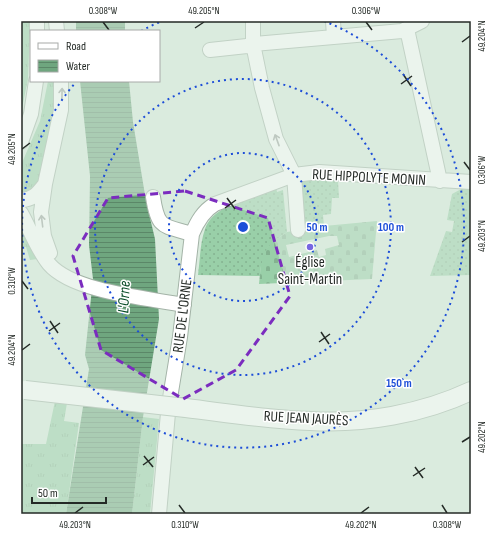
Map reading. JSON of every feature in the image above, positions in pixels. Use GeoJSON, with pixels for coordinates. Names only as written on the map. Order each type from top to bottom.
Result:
{"type":"FeatureCollection","features":[{"type":"Feature","properties":{"kind":"main road","name":"RUE JEAN JAURÈS"},"geometry":{"type":"LineString","coordinates":[[22,389],[310,422],[358,420],[424,408],[471,391]]}},
{"type":"Feature","properties":{"kind":"street"},"geometry":{"type":"LineString","coordinates":[[253,21],[253,44],[262,88],[276,138],[294,175],[298,230]]}},
{"type":"Feature","properties":{"kind":"street"},"geometry":{"type":"LineString","coordinates":[[333,21],[334,37]]}},
{"type":"Feature","properties":{"kind":"street"},"geometry":{"type":"LineString","coordinates":[[210,50],[253,44],[402,31],[422,21]]}},
{"type":"Feature","properties":{"kind":"street"},"geometry":{"type":"LineString","coordinates":[[407,28],[440,181]]}},
{"type":"Feature","properties":{"kind":"street"},"geometry":{"type":"LineString","coordinates":[[21,142],[31,114],[36,82]]}},
{"type":"Feature","properties":{"kind":"street"},"geometry":{"type":"LineString","coordinates":[[58,272],[44,236],[41,212],[45,184],[61,110],[61,82]]}},
{"type":"Feature","properties":{"kind":"street","name":"RUE HIPPOLYTE MONIN"},"geometry":{"type":"LineString","coordinates":[[192,234],[203,213],[214,204],[294,175],[319,172],[471,182]]}},
{"type":"Feature","properties":{"kind":"street"},"geometry":{"type":"LineString","coordinates":[[21,200],[28,200],[37,195],[45,184]]}},
{"type":"Feature","properties":{"kind":"street"},"geometry":{"type":"LineString","coordinates":[[152,197],[156,216],[160,222],[166,226],[192,234]]}},
{"type":"Feature","properties":{"kind":"street"},"geometry":{"type":"LineString","coordinates":[[21,213],[44,256],[58,272],[69,280],[92,287],[184,305]]}},
{"type":"Feature","properties":{"kind":"street","name":"RUE DE L'ORNE"},"geometry":{"type":"LineString","coordinates":[[170,398],[184,305],[192,234]]}},
{"type":"Feature","properties":{"kind":"street"},"geometry":{"type":"LineString","coordinates":[[159,514],[168,413]]}},
{"type":"Feature","properties":{"kind":"highlighted area"},"geometry":{"type":"Polygon","coordinates":[[[185,191],[268,218],[290,296],[236,370],[183,399],[101,350],[73,256],[108,198],[185,191]]]}},
{"type":"Feature","properties":{"kind":"green space"},"geometry":{"type":"Polygon","coordinates":[[[21,21],[30,21],[30,26],[28,79],[21,113],[21,21]]]}},
{"type":"Feature","properties":{"kind":"green space"},"geometry":{"type":"Polygon","coordinates":[[[48,82],[58,82],[42,180],[34,193],[21,196],[21,165],[40,121],[48,82]]]}},
{"type":"Feature","properties":{"kind":"green space"},"geometry":{"type":"Polygon","coordinates":[[[298,180],[338,180],[339,198],[332,198],[331,214],[323,215],[324,226],[303,229],[298,180]]]}},
{"type":"Feature","properties":{"kind":"green space"},"geometry":{"type":"Polygon","coordinates":[[[276,187],[277,192],[283,190],[287,232],[266,250],[262,260],[260,276],[198,275],[202,240],[209,221],[216,214],[235,202],[276,187]]]}},
{"type":"Feature","properties":{"kind":"green space"},"geometry":{"type":"Polygon","coordinates":[[[463,188],[471,190],[471,275],[430,276],[446,231],[452,232],[454,221],[447,220],[452,194],[463,188]]]}},
{"type":"Feature","properties":{"kind":"green space"},"geometry":{"type":"Polygon","coordinates":[[[377,221],[372,279],[259,284],[262,253],[271,243],[287,232],[324,226],[377,221]],[[329,236],[286,245],[289,257],[317,250],[319,257],[326,255],[325,249],[339,245],[337,236],[329,236]]]}},
{"type":"Feature","properties":{"kind":"green space"},"geometry":{"type":"Polygon","coordinates":[[[21,223],[38,259],[30,260],[26,247],[21,248],[21,223]]]}},
{"type":"Feature","properties":{"kind":"green space"},"geometry":{"type":"Polygon","coordinates":[[[55,401],[67,403],[64,421],[79,423],[66,514],[21,514],[21,444],[46,444],[55,401]]]}},
{"type":"Feature","properties":{"kind":"green space"},"geometry":{"type":"Polygon","coordinates":[[[143,417],[159,419],[150,514],[132,514],[143,417]]]}},
{"type":"Feature","properties":{"kind":"water"},"geometry":{"type":"Polygon","coordinates":[[[76,21],[125,21],[125,30],[76,30],[76,21]]]}},
{"type":"Feature","properties":{"kind":"water","name":"L'Orne"},"geometry":{"type":"Polygon","coordinates":[[[80,82],[129,82],[133,122],[146,201],[155,239],[159,319],[143,417],[132,514],[66,514],[89,369],[85,355],[93,279],[89,245],[90,176],[80,82]]]}},
{"type":"Feature","properties":{"kind":"place","name":"Église Saint-Martin"},"geometry":{"type":"Point","coordinates":[310,247]}}]}
